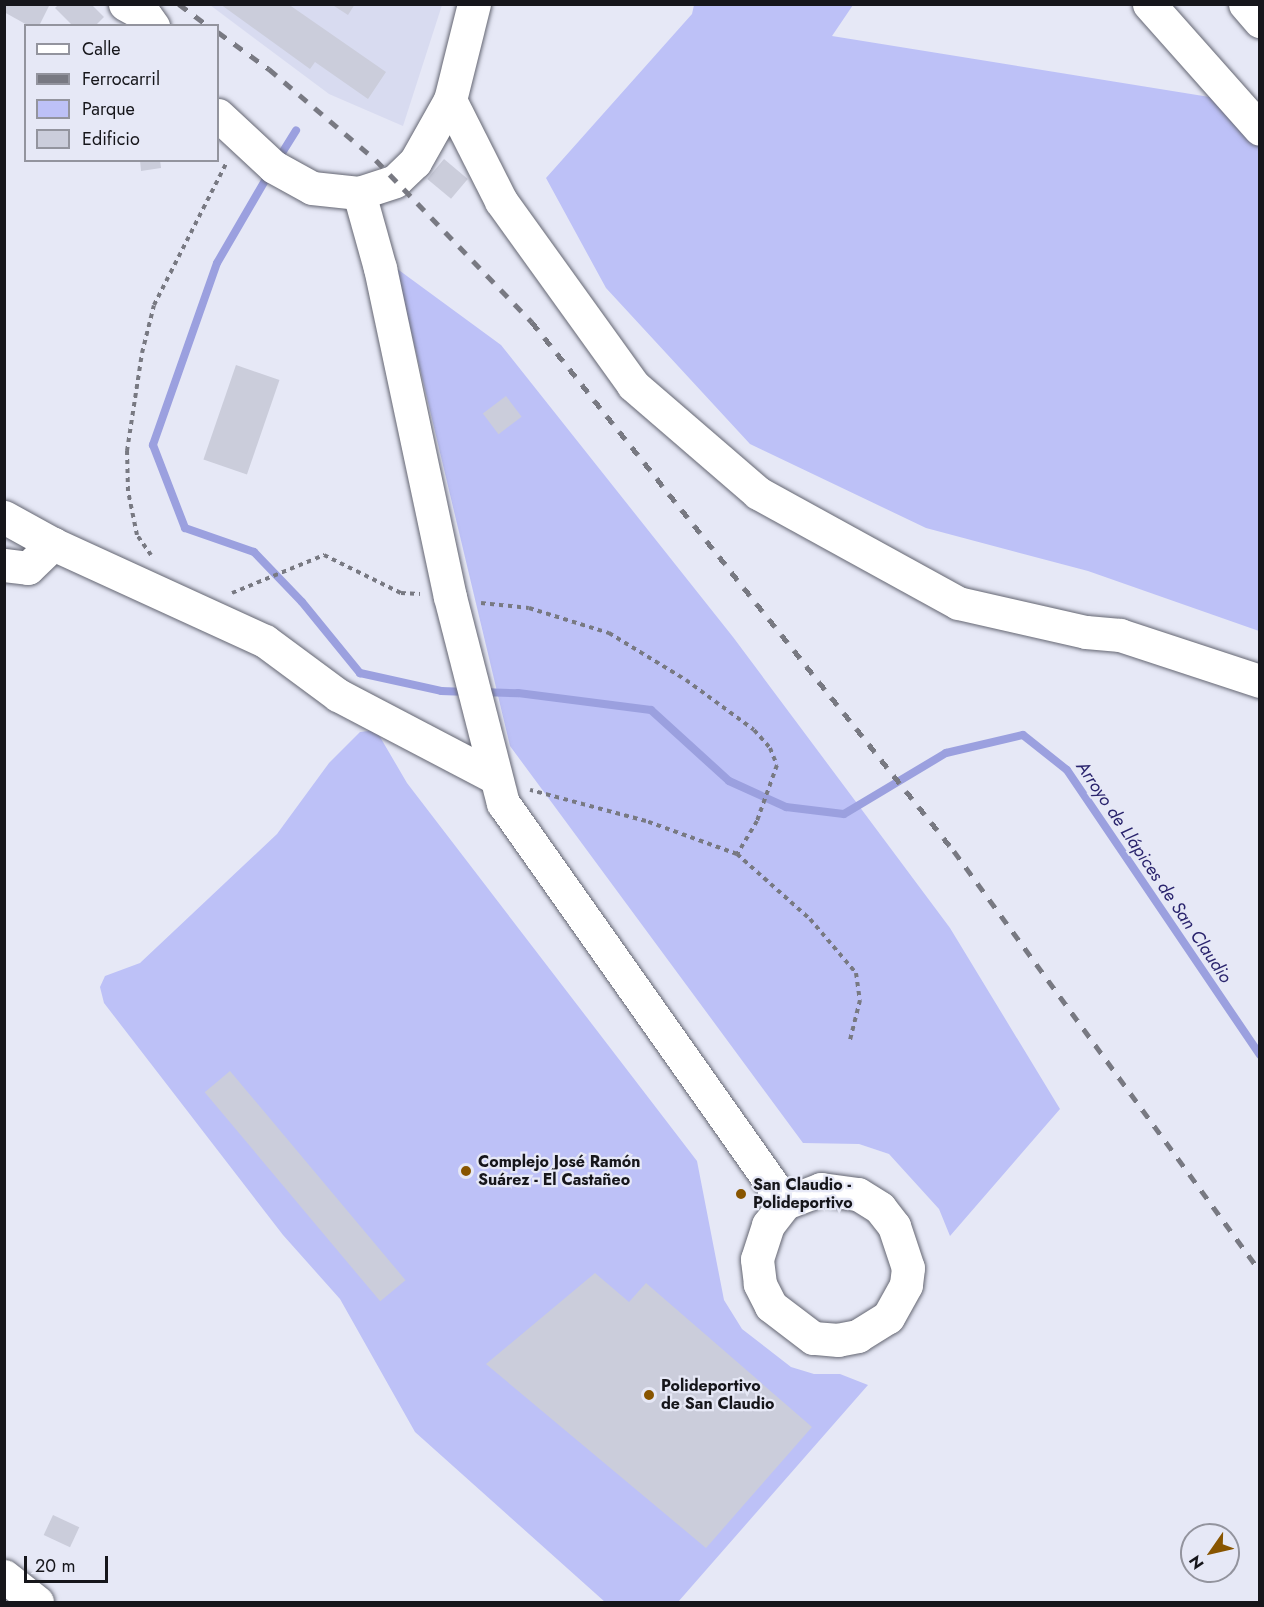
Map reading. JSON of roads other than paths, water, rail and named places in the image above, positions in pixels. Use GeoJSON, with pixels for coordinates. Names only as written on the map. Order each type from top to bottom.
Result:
{"type":"FeatureCollection","features":[{"type":"Feature","properties":{"kind":"main road"},"geometry":{"type":"LineString","coordinates":[[125,4],[144,15],[151,24]]}},
{"type":"Feature","properties":{"kind":"main road"},"geometry":{"type":"LineString","coordinates":[[219,116],[258,153],[312,188],[358,193],[395,181],[415,162],[450,99],[474,4]]}},
{"type":"Feature","properties":{"kind":"main road"},"geometry":{"type":"LineString","coordinates":[[1149,4],[1260,129]]}},
{"type":"Feature","properties":{"kind":"main road"},"geometry":{"type":"LineString","coordinates":[[1245,4],[1260,21]]}},
{"type":"Feature","properties":{"kind":"main road"},"geometry":{"type":"LineString","coordinates":[[450,99],[501,201],[633,385],[758,493],[958,603],[1086,632],[1120,635],[1260,681]]}},
{"type":"Feature","properties":{"kind":"main road"},"geometry":{"type":"LineString","coordinates":[[358,193],[380,268],[450,597],[494,777],[503,803],[785,1203]]}},
{"type":"Feature","properties":{"kind":"main road"},"geometry":{"type":"LineString","coordinates":[[4,517],[53,544],[265,641],[338,695],[494,777]]}},
{"type":"Feature","properties":{"kind":"main road"},"geometry":{"type":"LineString","coordinates":[[4,565],[28,568],[53,544]]}},
{"type":"Feature","properties":{"kind":"main road"},"geometry":{"type":"LineString","coordinates":[[821,1189],[836,1189],[858,1194],[880,1208],[894,1226],[908,1268],[906,1285],[888,1317],[858,1336],[837,1340],[813,1338],[771,1306],[760,1284],[757,1259],[768,1225],[785,1203],[821,1189]]}},
{"type":"Feature","properties":{"kind":"main road"},"geometry":{"type":"LineString","coordinates":[[4,1576],[37,1602]]}},
{"type":"Feature","properties":{"kind":"waterway","name":"Arroyo de Llápices de San Claudio"},"geometry":{"type":"LineString","coordinates":[[277,161],[296,130]]}},
{"type":"Feature","properties":{"kind":"waterway","name":"Arroyo de Llápices de San Claudio"},"geometry":{"type":"LineString","coordinates":[[270,172],[217,263],[153,445],[185,528],[254,552],[302,602],[360,673],[441,691],[468,692]]}},
{"type":"Feature","properties":{"kind":"waterway","name":"Arroyo de Llápices de San Claudio"},"geometry":{"type":"LineString","coordinates":[[481,692],[518,693],[651,710],[729,781],[786,807],[844,814],[946,753],[1023,735],[1067,770],[1260,1055]]}},
{"type":"Feature","properties":{"kind":"railway"},"geometry":{"type":"LineString","coordinates":[[179,4],[205,24]]}},
{"type":"Feature","properties":{"kind":"railway"},"geometry":{"type":"LineString","coordinates":[[219,33],[269,69],[376,160],[532,322],[954,851],[1260,1271]]}},
{"type":"Feature","properties":{"kind":"place","name":"Complejo José Ramón Suárez - El Castañeo"},"geometry":{"type":"Point","coordinates":[466,1171]}},
{"type":"Feature","properties":{"kind":"place","name":"San Claudio - Polideportivo"},"geometry":{"type":"Point","coordinates":[741,1194]}},
{"type":"Feature","properties":{"kind":"place","name":"Polideportivo de San Claudio"},"geometry":{"type":"Point","coordinates":[649,1395]}}]}
